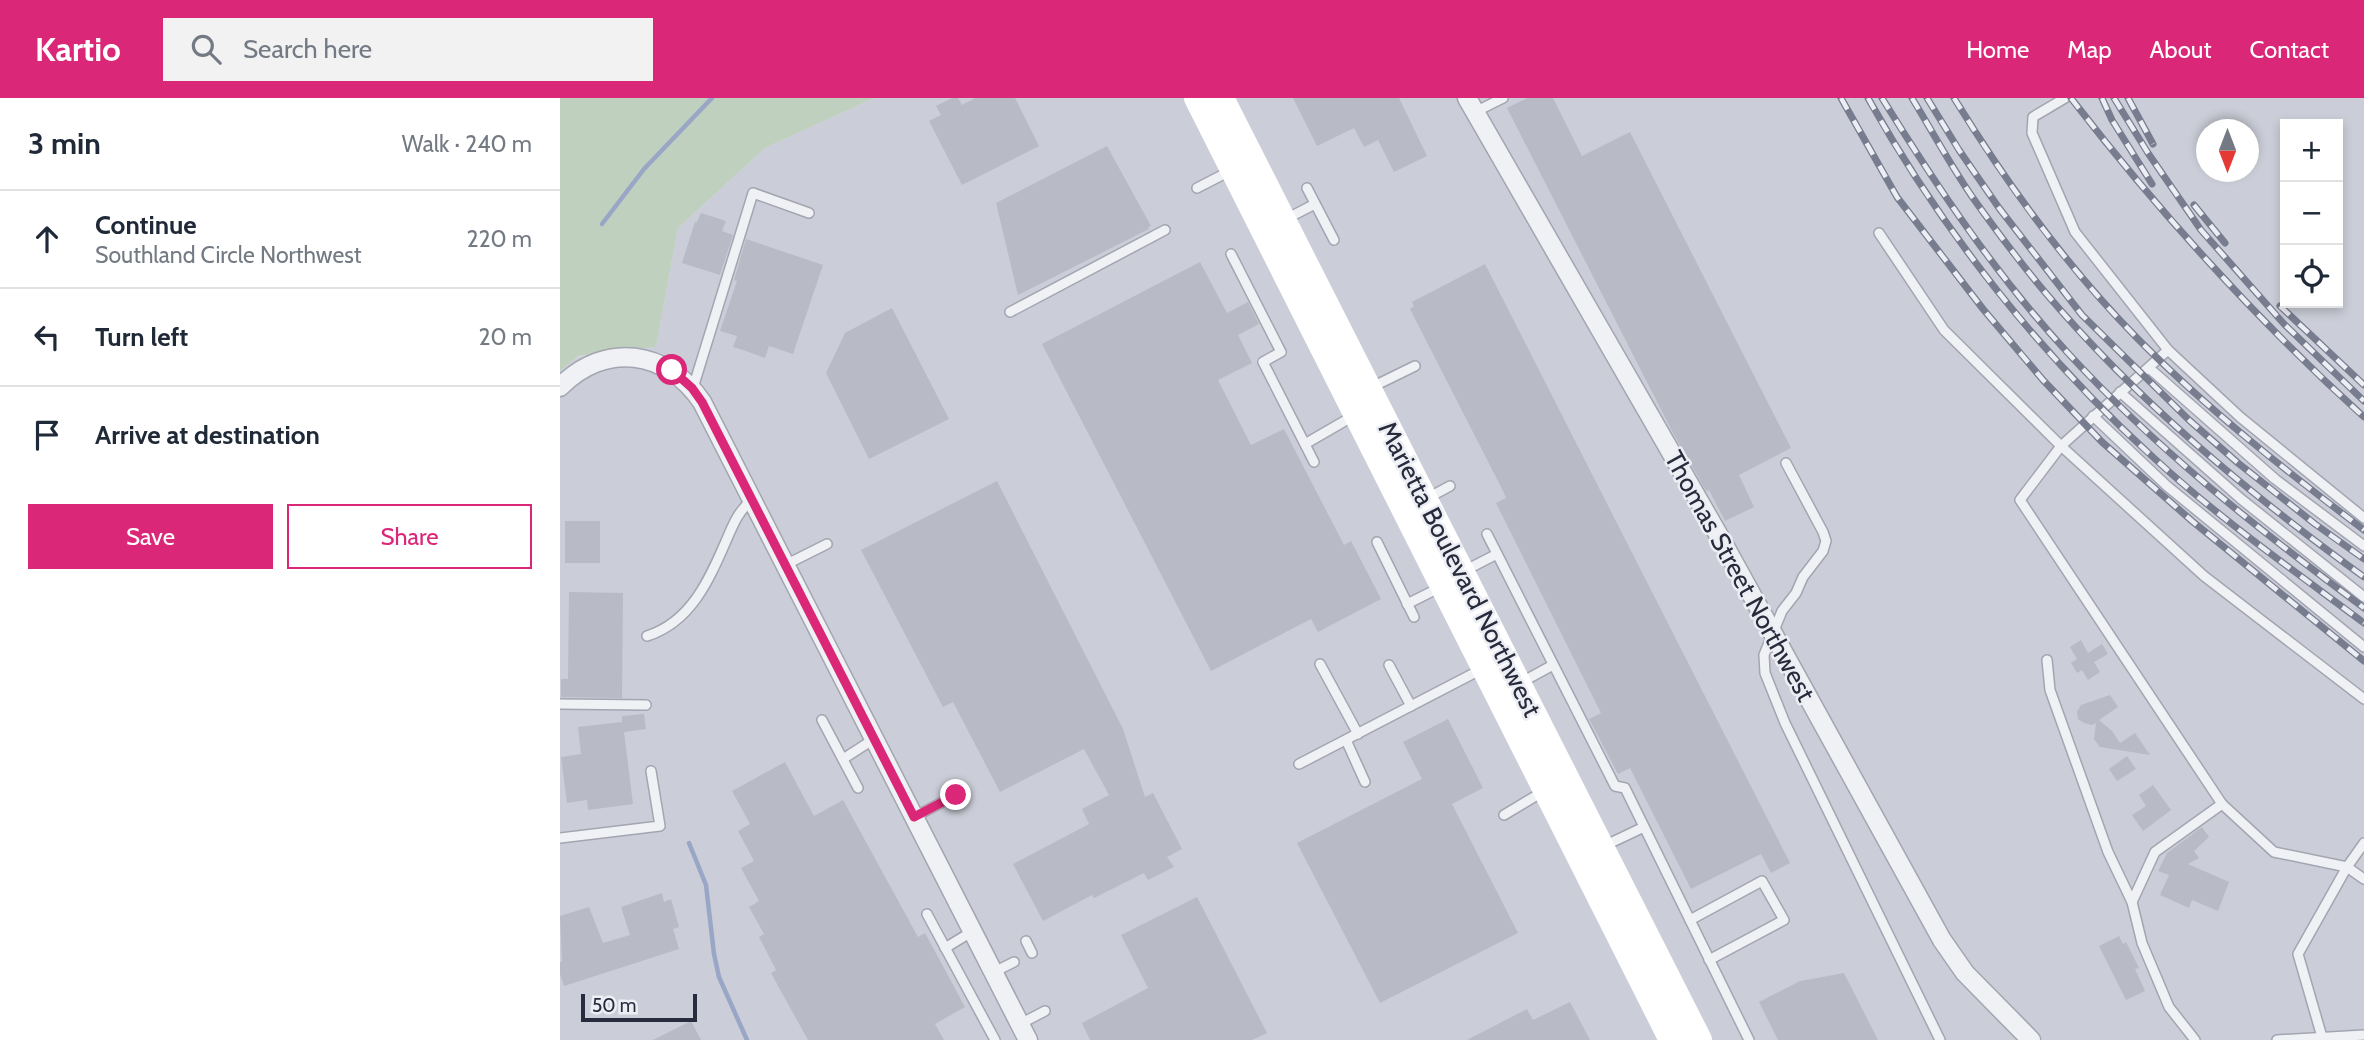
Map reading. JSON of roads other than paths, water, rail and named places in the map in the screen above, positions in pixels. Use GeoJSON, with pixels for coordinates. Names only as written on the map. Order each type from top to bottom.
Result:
{"type":"FeatureCollection","features":[{"type":"Feature","properties":{"kind":"main road"},"geometry":{"type":"LineString","coordinates":[[1197,98],[1357,414],[1452,580],[1484,668],[1672,1040]]}},
{"type":"Feature","properties":{"kind":"main road","name":"Marietta Boulevard Northwest"},"geometry":{"type":"LineString","coordinates":[[1221,98],[1424,499],[1452,580],[1518,684],[1699,1040]]}},
{"type":"Feature","properties":{"kind":"street","name":"Thomas Street Northwest"},"geometry":{"type":"LineString","coordinates":[[1471,105],[1772,632],[1942,940],[1965,973],[2031,1040]]}},
{"type":"Feature","properties":{"kind":"street"},"geometry":{"type":"LineString","coordinates":[[560,387],[569,377],[590,365],[615,358],[636,358],[658,363],[672,370],[692,388],[702,402],[1024,1032]]}},
{"type":"Feature","properties":{"kind":"lane"},"geometry":{"type":"LineString","coordinates":[[1471,105],[1503,98]]}},
{"type":"Feature","properties":{"kind":"lane"},"geometry":{"type":"LineString","coordinates":[[2065,98],[2033,117],[2032,133],[2075,232],[2168,350],[2240,417],[2364,518]]}},
{"type":"Feature","properties":{"kind":"lane"},"geometry":{"type":"LineString","coordinates":[[1197,188],[1234,170]]}},
{"type":"Feature","properties":{"kind":"lane"},"geometry":{"type":"LineString","coordinates":[[1307,188],[1334,240]]}},
{"type":"Feature","properties":{"kind":"lane"},"geometry":{"type":"LineString","coordinates":[[692,388],[753,193],[809,213]]}},
{"type":"Feature","properties":{"kind":"lane"},"geometry":{"type":"LineString","coordinates":[[1284,220],[1315,204]]}},
{"type":"Feature","properties":{"kind":"lane"},"geometry":{"type":"LineString","coordinates":[[1010,312],[1165,230]]}},
{"type":"Feature","properties":{"kind":"lane"},"geometry":{"type":"LineString","coordinates":[[1879,233],[1944,330],[2062,446],[2204,576],[2364,699]]}},
{"type":"Feature","properties":{"kind":"lane"},"geometry":{"type":"LineString","coordinates":[[1231,254],[1280,352],[1263,362],[1314,462]]}},
{"type":"Feature","properties":{"kind":"lane"},"geometry":{"type":"LineString","coordinates":[[2168,350],[2062,446],[2020,500],[2222,804],[2274,852],[2347,867],[2364,879]]}},
{"type":"Feature","properties":{"kind":"lane"},"geometry":{"type":"LineString","coordinates":[[1369,389],[1415,366]]}},
{"type":"Feature","properties":{"kind":"lane"},"geometry":{"type":"LineString","coordinates":[[2149,368],[2275,479],[2364,546]]}},
{"type":"Feature","properties":{"kind":"lane"},"geometry":{"type":"LineString","coordinates":[[2120,393],[2241,499],[2364,597]]}},
{"type":"Feature","properties":{"kind":"lane"},"geometry":{"type":"LineString","coordinates":[[1306,444],[1357,414]]}},
{"type":"Feature","properties":{"kind":"lane"},"geometry":{"type":"LineString","coordinates":[[2092,416],[2167,486],[2364,647]]}},
{"type":"Feature","properties":{"kind":"lane"},"geometry":{"type":"LineString","coordinates":[[1786,463],[1826,541],[1823,551],[1802,577],[1796,593],[1782,611],[1772,632],[1764,655],[1765,673],[1785,723],[1940,1040]]}},
{"type":"Feature","properties":{"kind":"lane"},"geometry":{"type":"LineString","coordinates":[[1424,499],[1450,486]]}},
{"type":"Feature","properties":{"kind":"lane"},"geometry":{"type":"LineString","coordinates":[[647,636],[661,632],[695,603],[709,579],[740,509],[751,499]]}},
{"type":"Feature","properties":{"kind":"lane"},"geometry":{"type":"LineString","coordinates":[[1487,534],[1615,786],[1625,788],[1749,1040]]}},
{"type":"Feature","properties":{"kind":"lane"},"geometry":{"type":"LineString","coordinates":[[1377,542],[1414,617]]}},
{"type":"Feature","properties":{"kind":"lane"},"geometry":{"type":"LineString","coordinates":[[785,565],[827,544]]}},
{"type":"Feature","properties":{"kind":"lane"},"geometry":{"type":"LineString","coordinates":[[1408,604],[1497,554]]}},
{"type":"Feature","properties":{"kind":"lane"},"geometry":{"type":"LineString","coordinates":[[2047,660],[2050,690],[2108,852],[2132,902],[2142,943],[2169,1007],[2195,1040]]}},
{"type":"Feature","properties":{"kind":"lane"},"geometry":{"type":"LineString","coordinates":[[1320,664],[1357,734]]}},
{"type":"Feature","properties":{"kind":"lane"},"geometry":{"type":"LineString","coordinates":[[1389,665],[1411,706]]}},
{"type":"Feature","properties":{"kind":"lane"},"geometry":{"type":"LineString","coordinates":[[1518,684],[1553,665]]}},
{"type":"Feature","properties":{"kind":"lane"},"geometry":{"type":"LineString","coordinates":[[1299,764],[1484,668]]}},
{"type":"Feature","properties":{"kind":"lane"},"geometry":{"type":"LineString","coordinates":[[560,704],[646,705]]}},
{"type":"Feature","properties":{"kind":"lane"},"geometry":{"type":"LineString","coordinates":[[822,720],[859,788]]}},
{"type":"Feature","properties":{"kind":"lane"},"geometry":{"type":"LineString","coordinates":[[843,759],[874,738]]}},
{"type":"Feature","properties":{"kind":"lane"},"geometry":{"type":"LineString","coordinates":[[1346,740],[1365,782]]}},
{"type":"Feature","properties":{"kind":"lane"},"geometry":{"type":"LineString","coordinates":[[560,838],[660,826],[651,771]]}},
{"type":"Feature","properties":{"kind":"lane"},"geometry":{"type":"LineString","coordinates":[[1504,815],[1546,790]]}},
{"type":"Feature","properties":{"kind":"lane"},"geometry":{"type":"LineString","coordinates":[[914,817],[956,795]]}},
{"type":"Feature","properties":{"kind":"lane"},"geometry":{"type":"LineString","coordinates":[[2132,902],[2155,852],[2222,804]]}},
{"type":"Feature","properties":{"kind":"lane"},"geometry":{"type":"LineString","coordinates":[[1602,847],[1644,827]]}},
{"type":"Feature","properties":{"kind":"lane"},"geometry":{"type":"LineString","coordinates":[[2322,1037],[2298,954],[2347,867],[2364,843]]}},
{"type":"Feature","properties":{"kind":"lane"},"geometry":{"type":"LineString","coordinates":[[1690,920],[1762,881],[1784,920],[1709,960]]}},
{"type":"Feature","properties":{"kind":"lane"},"geometry":{"type":"LineString","coordinates":[[927,914],[995,1040]]}},
{"type":"Feature","properties":{"kind":"lane"},"geometry":{"type":"LineString","coordinates":[[945,948],[972,931]]}},
{"type":"Feature","properties":{"kind":"lane"},"geometry":{"type":"LineString","coordinates":[[1026,941],[1032,953]]}},
{"type":"Feature","properties":{"kind":"lane"},"geometry":{"type":"LineString","coordinates":[[993,972],[1014,962]]}},
{"type":"Feature","properties":{"kind":"lane"},"geometry":{"type":"LineString","coordinates":[[1024,1032],[1045,1011]]}},
{"type":"Feature","properties":{"kind":"lane"},"geometry":{"type":"LineString","coordinates":[[2277,1040],[2364,1035]]}},
{"type":"Feature","properties":{"kind":"waterway"},"geometry":{"type":"LineString","coordinates":[[602,224],[644,169],[712,98]]}},
{"type":"Feature","properties":{"kind":"waterway"},"geometry":{"type":"LineString","coordinates":[[689,843],[706,885],[719,977],[747,1040]]}},
{"type":"Feature","properties":{"kind":"railway"},"geometry":{"type":"LineString","coordinates":[[1841,98],[1897,197],[1983,309],[2043,380],[2102,442],[2192,521],[2364,661]]}},
{"type":"Feature","properties":{"kind":"railway"},"geometry":{"type":"LineString","coordinates":[[1868,98],[1897,148],[1962,244],[2034,335],[2073,378],[2155,459],[2205,502],[2364,623]]}},
{"type":"Feature","properties":{"kind":"railway"},"geometry":{"type":"LineString","coordinates":[[1882,98],[1968,230],[2041,323],[2101,388],[2210,487],[2364,608]]}},
{"type":"Feature","properties":{"kind":"railway"},"geometry":{"type":"LineString","coordinates":[[1912,98],[1981,210],[2079,331],[2116,370],[2195,443],[2278,512],[2364,577]]}},
{"type":"Feature","properties":{"kind":"railway"},"geometry":{"type":"LineString","coordinates":[[1927,98],[1999,208],[2082,315],[2189,420],[2238,463],[2364,559]]}},
{"type":"Feature","properties":{"kind":"railway"},"geometry":{"type":"LineString","coordinates":[[1954,98],[2039,223],[2111,311],[2219,414],[2364,530]]}},
{"type":"Feature","properties":{"kind":"railway"},"geometry":{"type":"LineString","coordinates":[[2071,98],[2210,264],[2285,342],[2364,417]]}},
{"type":"Feature","properties":{"kind":"railway"},"geometry":{"type":"LineString","coordinates":[[2102,98],[2112,120],[2152,184]]}},
{"type":"Feature","properties":{"kind":"railway"},"geometry":{"type":"LineString","coordinates":[[2114,98],[2201,230],[2284,324],[2364,401]]}},
{"type":"Feature","properties":{"kind":"railway"},"geometry":{"type":"LineString","coordinates":[[2128,98],[2153,144]]}},
{"type":"Feature","properties":{"kind":"railway"},"geometry":{"type":"LineString","coordinates":[[2194,205],[2225,243]]}},
{"type":"Feature","properties":{"kind":"railway"},"geometry":{"type":"LineString","coordinates":[[2282,308],[2364,385]]}}]}
